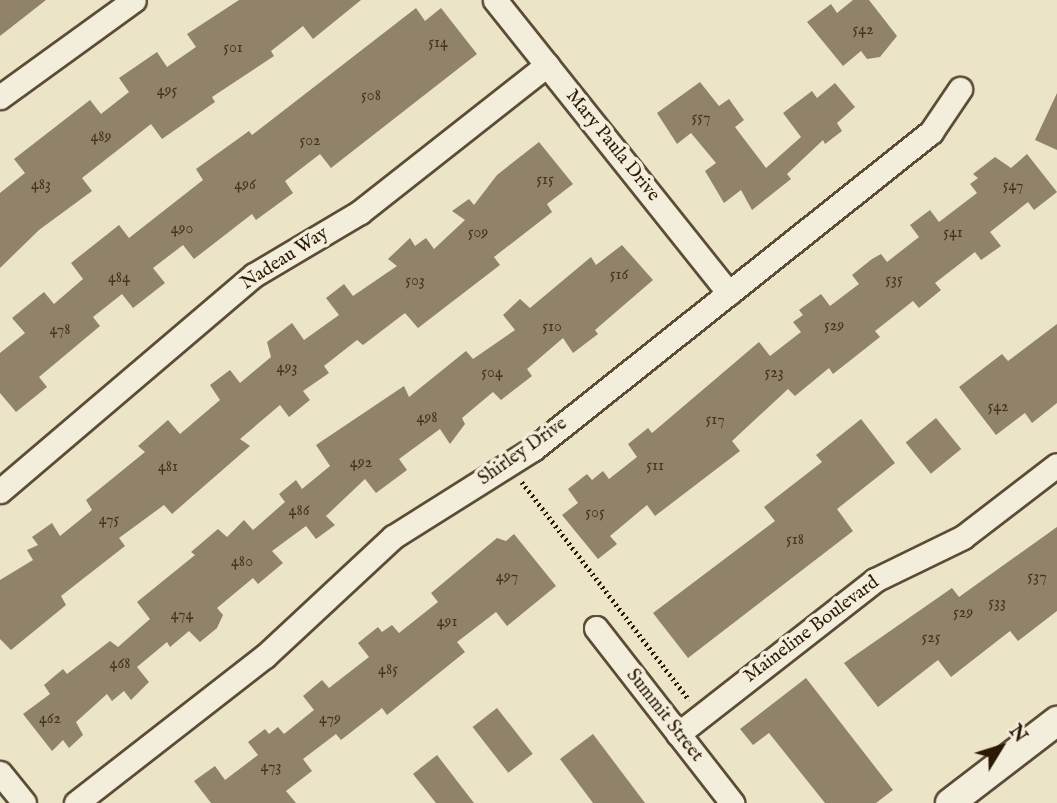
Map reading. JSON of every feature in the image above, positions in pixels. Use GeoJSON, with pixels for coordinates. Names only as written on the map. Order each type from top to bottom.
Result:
{"type":"FeatureCollection","features":[{"type":"Feature","properties":{"kind":"street"},"geometry":{"type":"LineString","coordinates":[[0,97],[134,0]]}},
{"type":"Feature","properties":{"kind":"street","name":"Mary Paula Drive"},"geometry":{"type":"LineString","coordinates":[[495,0],[729,293]]}},
{"type":"Feature","properties":{"kind":"street","name":"Nadeau Way"},"geometry":{"type":"LineString","coordinates":[[0,491],[254,275],[360,212],[547,65]]}},
{"type":"Feature","properties":{"kind":"street","name":"Shirley Drive"},"geometry":{"type":"LineString","coordinates":[[76,803],[264,656],[393,537],[508,464],[931,132],[960,89]]}},
{"type":"Feature","properties":{"kind":"street","name":"Maineline Boulevard"},"geometry":{"type":"LineString","coordinates":[[678,734],[875,580],[963,537],[1057,465]]}},
{"type":"Feature","properties":{"kind":"street","name":"Summit Street"},"geometry":{"type":"LineString","coordinates":[[596,628],[732,803]]}},
{"type":"Feature","properties":{"kind":"street"},"geometry":{"type":"LineString","coordinates":[[950,803],[1057,721]]}},
{"type":"Feature","properties":{"kind":"street"},"geometry":{"type":"LineString","coordinates":[[0,773],[24,803]]}},
{"type":"Feature","properties":{"kind":"path"},"geometry":{"type":"LineString","coordinates":[[508,464],[700,715]]}},
{"type":"Feature","properties":{"kind":"building"},"geometry":{"type":"Polygon","coordinates":[[[0,0],[46,0],[0,36],[0,0]]]}},
{"type":"Feature","properties":{"kind":"building"},"geometry":{"type":"Polygon","coordinates":[[[239,0],[361,0],[313,39],[303,26],[271,51],[274,56],[212,97],[215,102],[162,139],[151,124],[82,178],[92,191],[39,230],[0,268],[0,193],[25,173],[14,159],[90,100],[101,114],[129,92],[119,78],[157,52],[167,67],[196,47],[187,34],[239,0]]]}},
{"type":"Feature","properties":{"kind":"building"},"geometry":{"type":"Polygon","coordinates":[[[853,0],[869,0],[897,36],[880,57],[867,59],[861,51],[843,66],[807,22],[831,4],[837,13],[853,0]]]}},
{"type":"Feature","properties":{"kind":"building"},"geometry":{"type":"Polygon","coordinates":[[[416,8],[425,21],[441,8],[477,54],[331,168],[320,154],[285,181],[293,193],[256,220],[252,214],[194,259],[183,245],[153,268],[165,283],[133,308],[122,294],[93,317],[100,326],[39,377],[47,387],[16,412],[0,393],[0,353],[25,333],[12,318],[44,292],[54,304],[83,279],[71,263],[119,225],[129,238],[203,180],[196,169],[249,131],[252,135],[416,8]]]}},
{"type":"Feature","properties":{"kind":"building"},"geometry":{"type":"Polygon","coordinates":[[[700,82],[719,106],[729,99],[744,120],[735,127],[766,168],[801,137],[783,113],[812,91],[817,98],[835,83],[855,107],[837,123],[842,131],[825,144],[823,140],[787,174],[791,179],[752,210],[741,190],[724,203],[705,171],[716,163],[691,133],[677,144],[657,113],[700,82]]]}},
{"type":"Feature","properties":{"kind":"building"},"geometry":{"type":"Polygon","coordinates":[[[1057,93],[1057,150],[1035,140],[1057,93]]]}},
{"type":"Feature","properties":{"kind":"building"},"geometry":{"type":"Polygon","coordinates":[[[539,142],[573,184],[547,204],[552,212],[494,257],[500,265],[418,328],[405,313],[363,345],[357,340],[324,366],[329,373],[303,391],[310,400],[289,417],[280,405],[240,439],[250,446],[172,514],[164,505],[119,538],[125,546],[61,596],[66,605],[11,650],[0,639],[0,580],[33,560],[27,550],[38,545],[32,537],[52,523],[60,536],[92,510],[86,500],[145,452],[138,446],[168,420],[180,434],[220,400],[210,385],[230,370],[240,383],[271,357],[267,342],[292,323],[304,340],[339,315],[326,298],[344,284],[353,296],[397,266],[388,259],[410,238],[415,246],[426,238],[434,249],[465,220],[452,211],[469,199],[474,205],[497,175],[539,142]]]}},
{"type":"Feature","properties":{"kind":"building"},"geometry":{"type":"Polygon","coordinates":[[[1027,154],[1057,192],[1034,210],[1028,202],[990,232],[1001,246],[981,260],[975,252],[935,283],[941,290],[919,308],[913,301],[875,331],[880,337],[833,374],[829,368],[795,396],[788,389],[732,441],[740,451],[655,516],[647,505],[610,536],[617,544],[598,559],[562,515],[578,503],[568,489],[587,474],[592,480],[603,471],[609,479],[637,457],[628,444],[648,428],[652,433],[759,342],[770,356],[801,332],[793,322],[803,315],[799,310],[821,294],[830,306],[859,284],[852,275],[872,259],[881,254],[887,262],[919,237],[910,225],[930,210],[939,222],[977,193],[970,184],[978,178],[973,174],[995,157],[1011,168],[1027,154]]]}},
{"type":"Feature","properties":{"kind":"building"},"geometry":{"type":"Polygon","coordinates":[[[622,245],[653,280],[595,330],[598,334],[573,353],[563,338],[527,369],[532,376],[501,400],[493,392],[462,418],[465,424],[450,444],[440,429],[399,459],[407,470],[376,493],[365,479],[326,516],[335,525],[316,539],[306,526],[272,551],[283,563],[258,584],[253,578],[217,608],[223,615],[217,628],[200,642],[189,631],[170,647],[167,642],[137,667],[149,682],[131,700],[124,691],[112,701],[107,694],[76,722],[83,735],[69,748],[63,740],[52,751],[23,714],[50,694],[44,685],[63,669],[67,674],[110,641],[118,647],[150,619],[137,602],[195,555],[191,552],[218,529],[227,537],[244,520],[253,530],[285,502],[279,494],[296,480],[302,489],[330,466],[316,445],[404,386],[409,397],[466,351],[473,359],[515,330],[503,315],[520,299],[530,308],[591,257],[596,265],[622,245]]]}},
{"type":"Feature","properties":{"kind":"building"},"geometry":{"type":"Polygon","coordinates":[[[1057,324],[1057,403],[1032,423],[1025,413],[996,435],[959,387],[1002,354],[1008,361],[1057,324]]]}},
{"type":"Feature","properties":{"kind":"building"},"geometry":{"type":"Polygon","coordinates":[[[936,418],[961,449],[931,474],[906,443],[936,418]]]}},
{"type":"Feature","properties":{"kind":"building"},"geometry":{"type":"Polygon","coordinates":[[[861,419],[895,463],[837,509],[853,531],[688,658],[653,613],[775,521],[764,507],[822,462],[816,455],[861,419]]]}},
{"type":"Feature","properties":{"kind":"building"},"geometry":{"type":"Polygon","coordinates":[[[1057,527],[1057,611],[1018,641],[1010,631],[951,677],[938,660],[878,707],[844,663],[952,588],[959,597],[1057,527]]]}},
{"type":"Feature","properties":{"kind":"building"},"geometry":{"type":"Polygon","coordinates":[[[514,534],[556,586],[507,626],[496,612],[457,642],[465,652],[387,715],[382,708],[341,740],[336,734],[303,759],[312,771],[286,791],[296,803],[211,803],[194,781],[215,766],[225,780],[258,755],[248,742],[265,729],[269,734],[278,727],[284,734],[314,710],[303,696],[322,680],[329,688],[369,657],[358,643],[378,627],[382,632],[392,625],[399,633],[438,602],[431,593],[497,538],[506,541],[514,534]]]}},
{"type":"Feature","properties":{"kind":"building"},"geometry":{"type":"Polygon","coordinates":[[[806,678],[893,790],[876,803],[825,803],[769,733],[753,745],[740,729],[806,678]]]}},
{"type":"Feature","properties":{"kind":"building"},"geometry":{"type":"Polygon","coordinates":[[[497,708],[533,754],[508,773],[473,727],[497,708]]]}},
{"type":"Feature","properties":{"kind":"building"},"geometry":{"type":"Polygon","coordinates":[[[593,734],[645,803],[593,803],[560,759],[593,734]]]}},
{"type":"Feature","properties":{"kind":"building"},"geometry":{"type":"Polygon","coordinates":[[[437,755],[474,803],[436,803],[413,774],[437,755]]]}}]}
